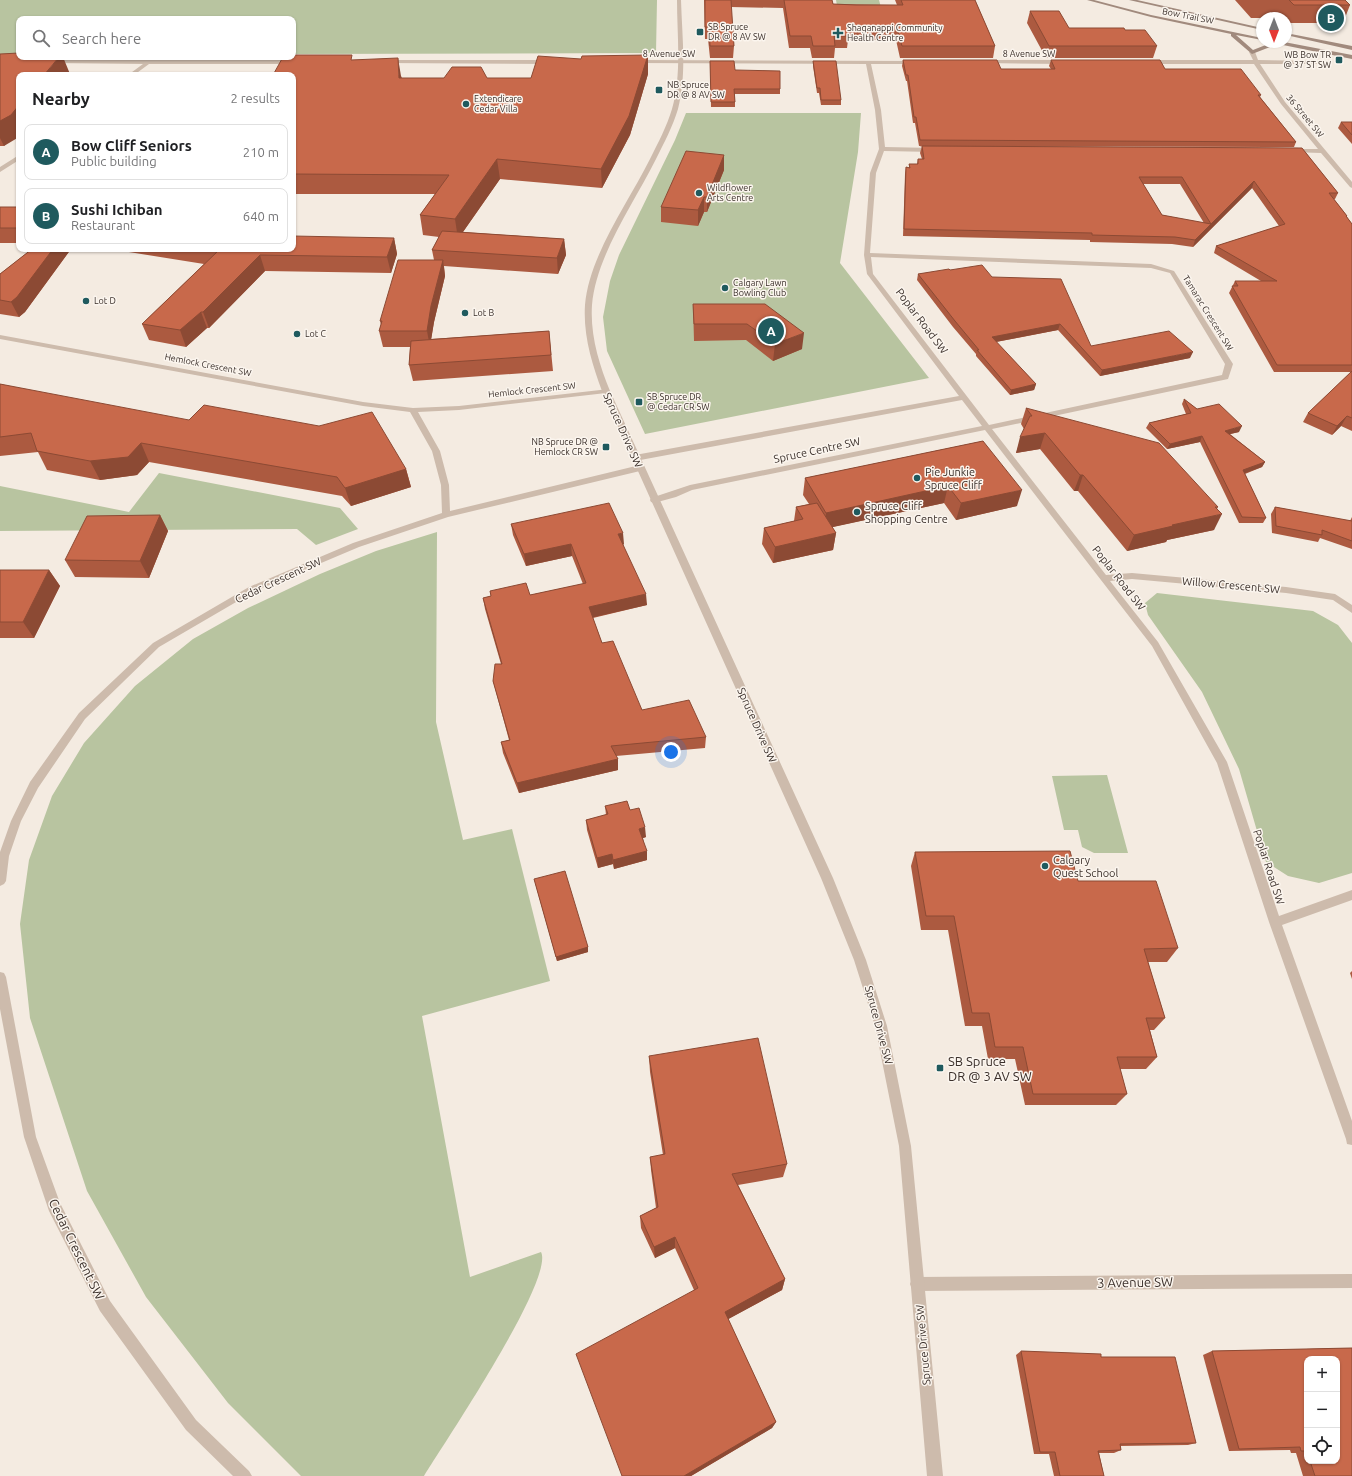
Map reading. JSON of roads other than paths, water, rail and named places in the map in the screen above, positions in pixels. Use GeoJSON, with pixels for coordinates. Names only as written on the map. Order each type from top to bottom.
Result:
{"type":"FeatureCollection","features":[{"type":"Feature","properties":{"kind":"main road","name":"Bow Trail SW"},"geometry":{"type":"LineString","coordinates":[[1089,0],[1151,16],[1256,38]]}},
{"type":"Feature","properties":{"kind":"main road","name":"Bow Trail SW"},"geometry":{"type":"LineString","coordinates":[[1131,0],[1256,28]]}},
{"type":"Feature","properties":{"kind":"main road","name":"36 Street SW"},"geometry":{"type":"LineString","coordinates":[[1228,32],[1244,43],[1252,52]]}},
{"type":"Feature","properties":{"kind":"main road"},"geometry":{"type":"LineString","coordinates":[[1292,34],[1352,43]]}},
{"type":"Feature","properties":{"kind":"main road"},"geometry":{"type":"LineString","coordinates":[[1292,34],[1352,48]]}},
{"type":"Feature","properties":{"kind":"main road"},"geometry":{"type":"LineString","coordinates":[[1292,45],[1352,57]]}},
{"type":"Feature","properties":{"kind":"main road"},"geometry":{"type":"LineString","coordinates":[[1252,52],[1260,48]]}},
{"type":"Feature","properties":{"kind":"street","name":"Spruce Drive SW"},"geometry":{"type":"LineString","coordinates":[[679,0],[680,62],[678,97],[667,130],[598,270],[590,294],[589,326],[597,369],[606,392],[824,871],[860,960],[881,1026],[905,1146],[935,1476]]}},
{"type":"Feature","properties":{"kind":"street","name":"36 Street SW"},"geometry":{"type":"LineString","coordinates":[[1252,52],[1256,62],[1283,103],[1352,186]]}},
{"type":"Feature","properties":{"kind":"street"},"geometry":{"type":"LineString","coordinates":[[46,62],[300,62]]}},
{"type":"Feature","properties":{"kind":"street"},"geometry":{"type":"LineString","coordinates":[[135,72],[148,62]]}},
{"type":"Feature","properties":{"kind":"street"},"geometry":{"type":"LineString","coordinates":[[378,62],[552,62]]}},
{"type":"Feature","properties":{"kind":"street","name":"8 Avenue SW"},"geometry":{"type":"LineString","coordinates":[[632,62],[922,62]]}},
{"type":"Feature","properties":{"kind":"street","name":"Poplar Road SW"},"geometry":{"type":"LineString","coordinates":[[868,62],[878,110],[882,149],[873,174],[867,255],[870,274],[1156,644],[1222,762],[1275,922],[1352,1139]]}},
{"type":"Feature","properties":{"kind":"street","name":"8 Avenue SW"},"geometry":{"type":"LineString","coordinates":[[976,62],[1069,62]]}},
{"type":"Feature","properties":{"kind":"street"},"geometry":{"type":"LineString","coordinates":[[1139,62],[1316,62]]}},
{"type":"Feature","properties":{"kind":"street"},"geometry":{"type":"LineString","coordinates":[[882,149],[944,150]]}},
{"type":"Feature","properties":{"kind":"street"},"geometry":{"type":"LineString","coordinates":[[1288,151],[1323,151]]}},
{"type":"Feature","properties":{"kind":"street"},"geometry":{"type":"LineString","coordinates":[[0,170],[16,159]]}},
{"type":"Feature","properties":{"kind":"street","name":"Tamarac Crescent SW"},"geometry":{"type":"LineString","coordinates":[[867,255],[1151,266],[1172,272],[1229,364],[1226,377],[1112,402],[986,426]]}},
{"type":"Feature","properties":{"kind":"street","name":"Hemlock Crescent SW"},"geometry":{"type":"LineString","coordinates":[[0,337],[362,404],[413,410],[459,408],[606,392]]}},
{"type":"Feature","properties":{"kind":"street"},"geometry":{"type":"LineString","coordinates":[[638,463],[964,397]]}},
{"type":"Feature","properties":{"kind":"street"},"geometry":{"type":"LineString","coordinates":[[413,410],[436,451],[445,485],[446,515]]}},
{"type":"Feature","properties":{"kind":"street","name":"Spruce Centre SW"},"geometry":{"type":"LineString","coordinates":[[654,500],[674,495],[690,488],[986,426]]}},
{"type":"Feature","properties":{"kind":"street","name":"Cedar Crescent SW"},"geometry":{"type":"LineString","coordinates":[[0,881],[4,856],[16,821],[34,785],[82,716],[156,646],[252,589],[356,545],[446,515],[638,463]]}},
{"type":"Feature","properties":{"kind":"street","name":"Willow Crescent SW"},"geometry":{"type":"LineString","coordinates":[[1104,578],[1132,576],[1286,590],[1335,597],[1352,610]]}},
{"type":"Feature","properties":{"kind":"street"},"geometry":{"type":"LineString","coordinates":[[1275,922],[1352,895]]}},
{"type":"Feature","properties":{"kind":"street","name":"Cedar Crescent SW"},"geometry":{"type":"LineString","coordinates":[[0,976],[30,1136],[54,1206],[105,1306],[191,1425],[244,1476]]}},
{"type":"Feature","properties":{"kind":"street","name":"3 Avenue SW"},"geometry":{"type":"LineString","coordinates":[[918,1284],[1352,1281]]}},
{"type":"Feature","properties":{"kind":"place","name":"Sushi Ichiban"},"geometry":{"type":"Point","coordinates":[1331,18]}},
{"type":"Feature","properties":{"kind":"place","name":"SB Spruce DR @ 8 AV SW"},"geometry":{"type":"Point","coordinates":[700,32]}},
{"type":"Feature","properties":{"kind":"place","name":"Shaganappi Community Health Centre"},"geometry":{"type":"Point","coordinates":[838,33]}},
{"type":"Feature","properties":{"kind":"place","name":"WB Bow TR @ 37 ST SW"},"geometry":{"type":"Point","coordinates":[1339,60]}},
{"type":"Feature","properties":{"kind":"place","name":"NB Spruce DR @ 8 AV SW"},"geometry":{"type":"Point","coordinates":[659,90]}},
{"type":"Feature","properties":{"kind":"place","name":"Extendicare Cedar Villa"},"geometry":{"type":"Point","coordinates":[466,104]}},
{"type":"Feature","properties":{"kind":"place","name":"Wildflower Arts Centre"},"geometry":{"type":"Point","coordinates":[699,193]}},
{"type":"Feature","properties":{"kind":"place","name":"Calgary Lawn Bowling Club"},"geometry":{"type":"Point","coordinates":[725,288]}},
{"type":"Feature","properties":{"kind":"place","name":"Lot D"},"geometry":{"type":"Point","coordinates":[86,301]}},
{"type":"Feature","properties":{"kind":"place","name":"Lot B"},"geometry":{"type":"Point","coordinates":[465,313]}},
{"type":"Feature","properties":{"kind":"place","name":"Bow Cliff Seniors"},"geometry":{"type":"Point","coordinates":[771,331]}},
{"type":"Feature","properties":{"kind":"place","name":"Lot C"},"geometry":{"type":"Point","coordinates":[297,334]}},
{"type":"Feature","properties":{"kind":"place","name":"SB Spruce DR @ Cedar CR SW"},"geometry":{"type":"Point","coordinates":[639,402]}},
{"type":"Feature","properties":{"kind":"place","name":"NB Spruce DR @ Hemlock CR SW"},"geometry":{"type":"Point","coordinates":[606,447]}},
{"type":"Feature","properties":{"kind":"place","name":"Pie Junkie Spruce Cliff"},"geometry":{"type":"Point","coordinates":[917,478]}},
{"type":"Feature","properties":{"kind":"place","name":"Spruce Cliff Shopping Centre"},"geometry":{"type":"Point","coordinates":[857,512]}},
{"type":"Feature","properties":{"kind":"place","name":"Calgary Quest School"},"geometry":{"type":"Point","coordinates":[1045,866]}},
{"type":"Feature","properties":{"kind":"place","name":"SB Spruce DR @ 3 AV SW"},"geometry":{"type":"Point","coordinates":[940,1068]}}]}
